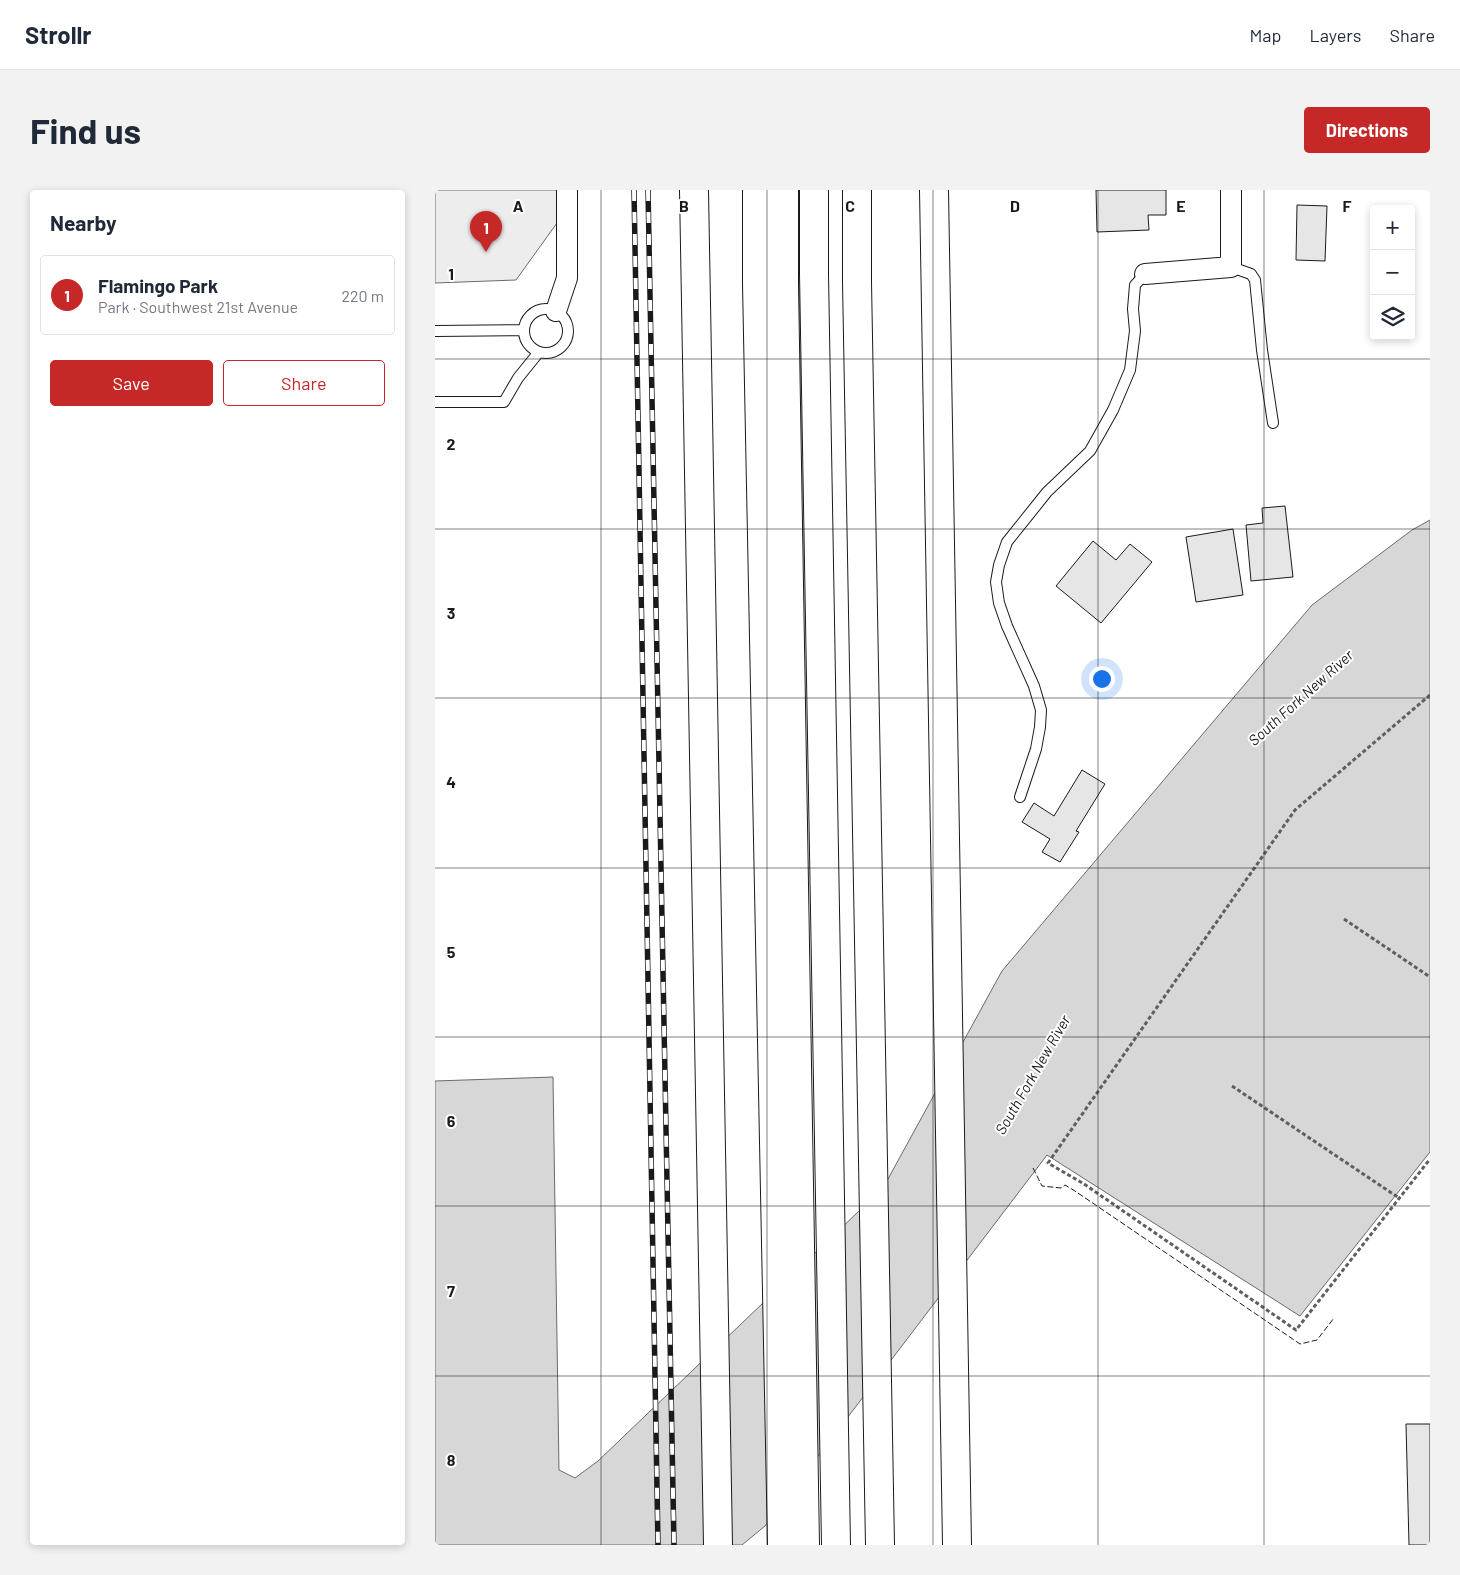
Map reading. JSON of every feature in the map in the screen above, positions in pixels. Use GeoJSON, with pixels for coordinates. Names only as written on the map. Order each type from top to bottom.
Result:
{"type":"FeatureCollection","features":[{"type":"Feature","properties":{"kind":"highway"},"geometry":{"type":"LineString","coordinates":[[694,190],[718,1545]]}},
{"type":"Feature","properties":{"kind":"highway"},"geometry":{"type":"LineString","coordinates":[[757,190],[757,284],[782,1545]]}},
{"type":"Feature","properties":{"kind":"highway"},"geometry":{"type":"LineString","coordinates":[[784,190],[805,1545]]}},
{"type":"Feature","properties":{"kind":"highway"},"geometry":{"type":"LineString","coordinates":[[814,190],[813,274],[836,1545]]}},
{"type":"Feature","properties":{"kind":"highway"},"geometry":{"type":"LineString","coordinates":[[857,190],[857,282],[880,1545]]}},
{"type":"Feature","properties":{"kind":"highway"},"geometry":{"type":"LineString","coordinates":[[934,190],[957,1545]]}},
{"type":"Feature","properties":{"kind":"street"},"geometry":{"type":"LineString","coordinates":[[557,311],[567,278],[567,190]]}},
{"type":"Feature","properties":{"kind":"street"},"geometry":{"type":"LineString","coordinates":[[1145,274],[1231,267],[1231,190]]}},
{"type":"Feature","properties":{"kind":"lane"},"geometry":{"type":"LineString","coordinates":[[1231,267],[1251,274],[1255,280],[1273,423]]}},
{"type":"Feature","properties":{"kind":"lane"},"geometry":{"type":"LineString","coordinates":[[1020,797],[1036,750],[1041,710],[1034,686],[999,603],[996,582],[999,565],[1007,542],[1047,492],[1090,451],[1113,410],[1130,370],[1135,331],[1133,309],[1135,285],[1145,274]]}},
{"type":"Feature","properties":{"kind":"lane"},"geometry":{"type":"LineString","coordinates":[[542,309],[557,311],[567,322],[568,336],[560,348],[547,353],[539,352],[528,344],[524,337],[523,330],[529,316],[542,309]]}},
{"type":"Feature","properties":{"kind":"lane"},"geometry":{"type":"LineString","coordinates":[[435,331],[523,330]]}},
{"type":"Feature","properties":{"kind":"lane"},"geometry":{"type":"LineString","coordinates":[[435,402],[504,402],[518,378],[539,352]]}},
{"type":"Feature","properties":{"kind":"path"},"geometry":{"type":"LineString","coordinates":[[1430,695],[1295,810],[1048,1163],[1084,1184],[1296,1330],[1430,1160]]}},
{"type":"Feature","properties":{"kind":"path"},"geometry":{"type":"LineString","coordinates":[[1344,919],[1430,977]]}},
{"type":"Feature","properties":{"kind":"path"},"geometry":{"type":"LineString","coordinates":[[1232,1086],[1399,1198]]}},
{"type":"Feature","properties":{"kind":"shaded area"},"geometry":{"type":"Polygon","coordinates":[[[435,190],[557,190],[557,223],[516,280],[435,283],[435,190]]]}},
{"type":"Feature","properties":{"kind":"water","name":"South Fork New River"},"geometry":{"type":"Polygon","coordinates":[[[1430,520],[1430,1152],[1300,1316],[1047,1155],[765,1526],[742,1545],[435,1545],[435,1081],[553,1077],[559,1470],[575,1478],[598,1461],[883,1188],[1002,971],[1312,605],[1412,530],[1430,520]]]}},
{"type":"Feature","properties":{"kind":"building"},"geometry":{"type":"Polygon","coordinates":[[[1096,190],[1166,190],[1166,215],[1148,215],[1149,230],[1097,232],[1096,190]]]}},
{"type":"Feature","properties":{"kind":"building"},"geometry":{"type":"Polygon","coordinates":[[[1297,205],[1327,206],[1325,261],[1296,260],[1297,205]]]}},
{"type":"Feature","properties":{"kind":"building"},"geometry":{"type":"Polygon","coordinates":[[[1285,506],[1293,577],[1251,581],[1246,525],[1263,523],[1262,508],[1285,506]]]}},
{"type":"Feature","properties":{"kind":"building"},"geometry":{"type":"Polygon","coordinates":[[[1233,529],[1243,595],[1196,602],[1186,537],[1233,529]]]}},
{"type":"Feature","properties":{"kind":"building"},"geometry":{"type":"Polygon","coordinates":[[[1093,541],[1116,560],[1130,544],[1152,562],[1101,623],[1056,586],[1093,541]]]}},
{"type":"Feature","properties":{"kind":"building"},"geometry":{"type":"Polygon","coordinates":[[[1082,770],[1105,784],[1076,831],[1079,832],[1060,862],[1042,852],[1050,839],[1022,822],[1034,803],[1054,816],[1082,770]]]}},
{"type":"Feature","properties":{"kind":"building"},"geometry":{"type":"Polygon","coordinates":[[[1406,1424],[1430,1424],[1430,1545],[1409,1545],[1406,1424]]]}},
{"type":"Feature","properties":{"kind":"railway"},"geometry":{"type":"LineString","coordinates":[[634,190],[658,1545]]}},
{"type":"Feature","properties":{"kind":"railway"},"geometry":{"type":"LineString","coordinates":[[648,190],[674,1545]]}},
{"type":"Feature","properties":{"kind":"fence"},"geometry":{"type":"LineString","coordinates":[[1033,1168],[1042,1186],[1061,1188],[1065,1185],[1075,1191],[1300,1344],[1317,1340],[1334,1318]]}},
{"type":"Feature","properties":{"kind":"place","name":"Flamingo Park"},"geometry":{"type":"Point","coordinates":[486,252]}}]}
